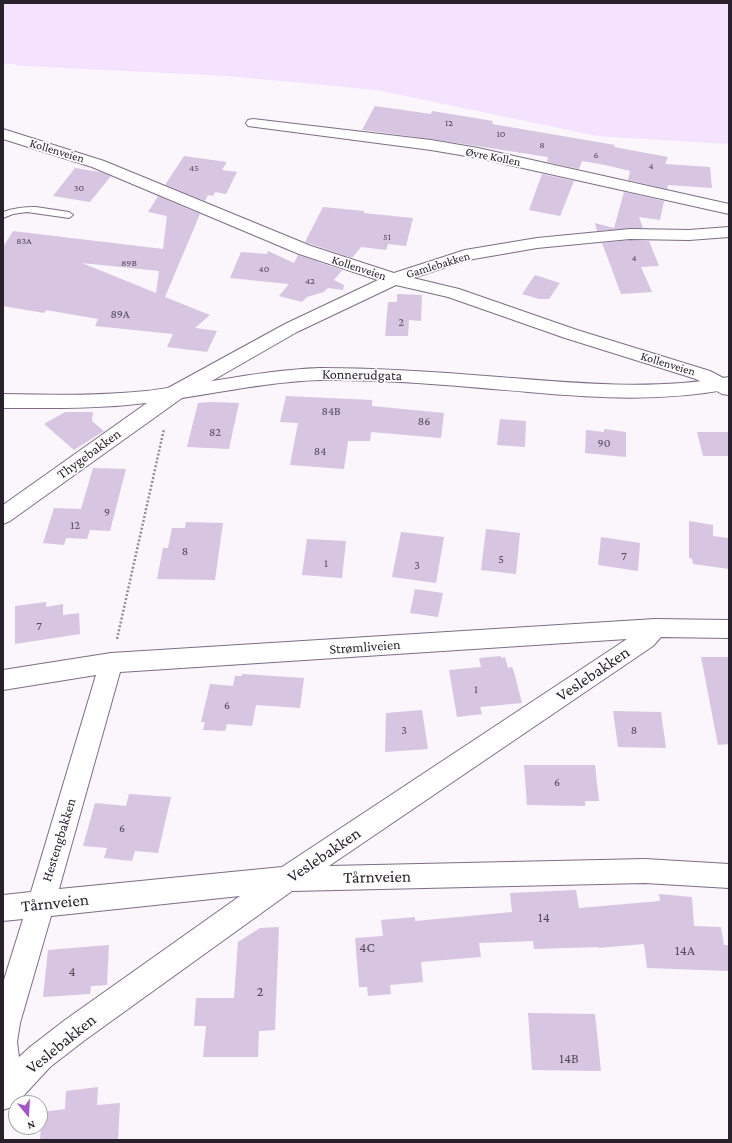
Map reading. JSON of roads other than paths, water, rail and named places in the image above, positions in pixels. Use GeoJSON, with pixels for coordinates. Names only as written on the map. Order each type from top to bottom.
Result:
{"type":"FeatureCollection","features":[{"type":"Feature","properties":{"kind":"street","name":"Øvre Kollen"},"geometry":{"type":"LineString","coordinates":[[253,123],[423,144],[478,153],[729,209]]}},
{"type":"Feature","properties":{"kind":"street","name":"Kollenveien"},"geometry":{"type":"LineString","coordinates":[[3,134],[98,164],[305,250],[394,279],[453,293],[571,334],[703,375],[726,386]]}},
{"type":"Feature","properties":{"kind":"street","name":"Gamlebakken"},"geometry":{"type":"LineString","coordinates":[[175,393],[291,328],[394,279],[465,255],[537,243],[630,234],[689,235],[729,232]]}},
{"type":"Feature","properties":{"kind":"street","name":"Konnerudgata"},"geometry":{"type":"LineString","coordinates":[[3,401],[112,400],[317,374],[388,374],[610,392],[668,391],[726,386]]}},
{"type":"Feature","properties":{"kind":"street","name":"Thygebakken"},"geometry":{"type":"LineString","coordinates":[[3,516],[159,413],[175,393]]}},
{"type":"Feature","properties":{"kind":"street","name":"Strømliveien"},"geometry":{"type":"LineString","coordinates":[[3,680],[111,663],[655,628],[729,628]]}},
{"type":"Feature","properties":{"kind":"street","name":"Veslebakken"},"geometry":{"type":"LineString","coordinates":[[8,1089],[40,1057],[75,1030],[287,879],[645,639],[655,628]]}},
{"type":"Feature","properties":{"kind":"street","name":"Hestengbakken"},"geometry":{"type":"LineString","coordinates":[[8,1089],[3,1042],[5,1023],[56,855],[111,663]]}},
{"type":"Feature","properties":{"kind":"street","name":"Tårnveien"},"geometry":{"type":"LineString","coordinates":[[3,908],[287,879],[645,871],[729,876]]}},
{"type":"Feature","properties":{"kind":"lane"},"geometry":{"type":"LineString","coordinates":[[3,216],[12,211],[21,210],[69,215]]}}]}
